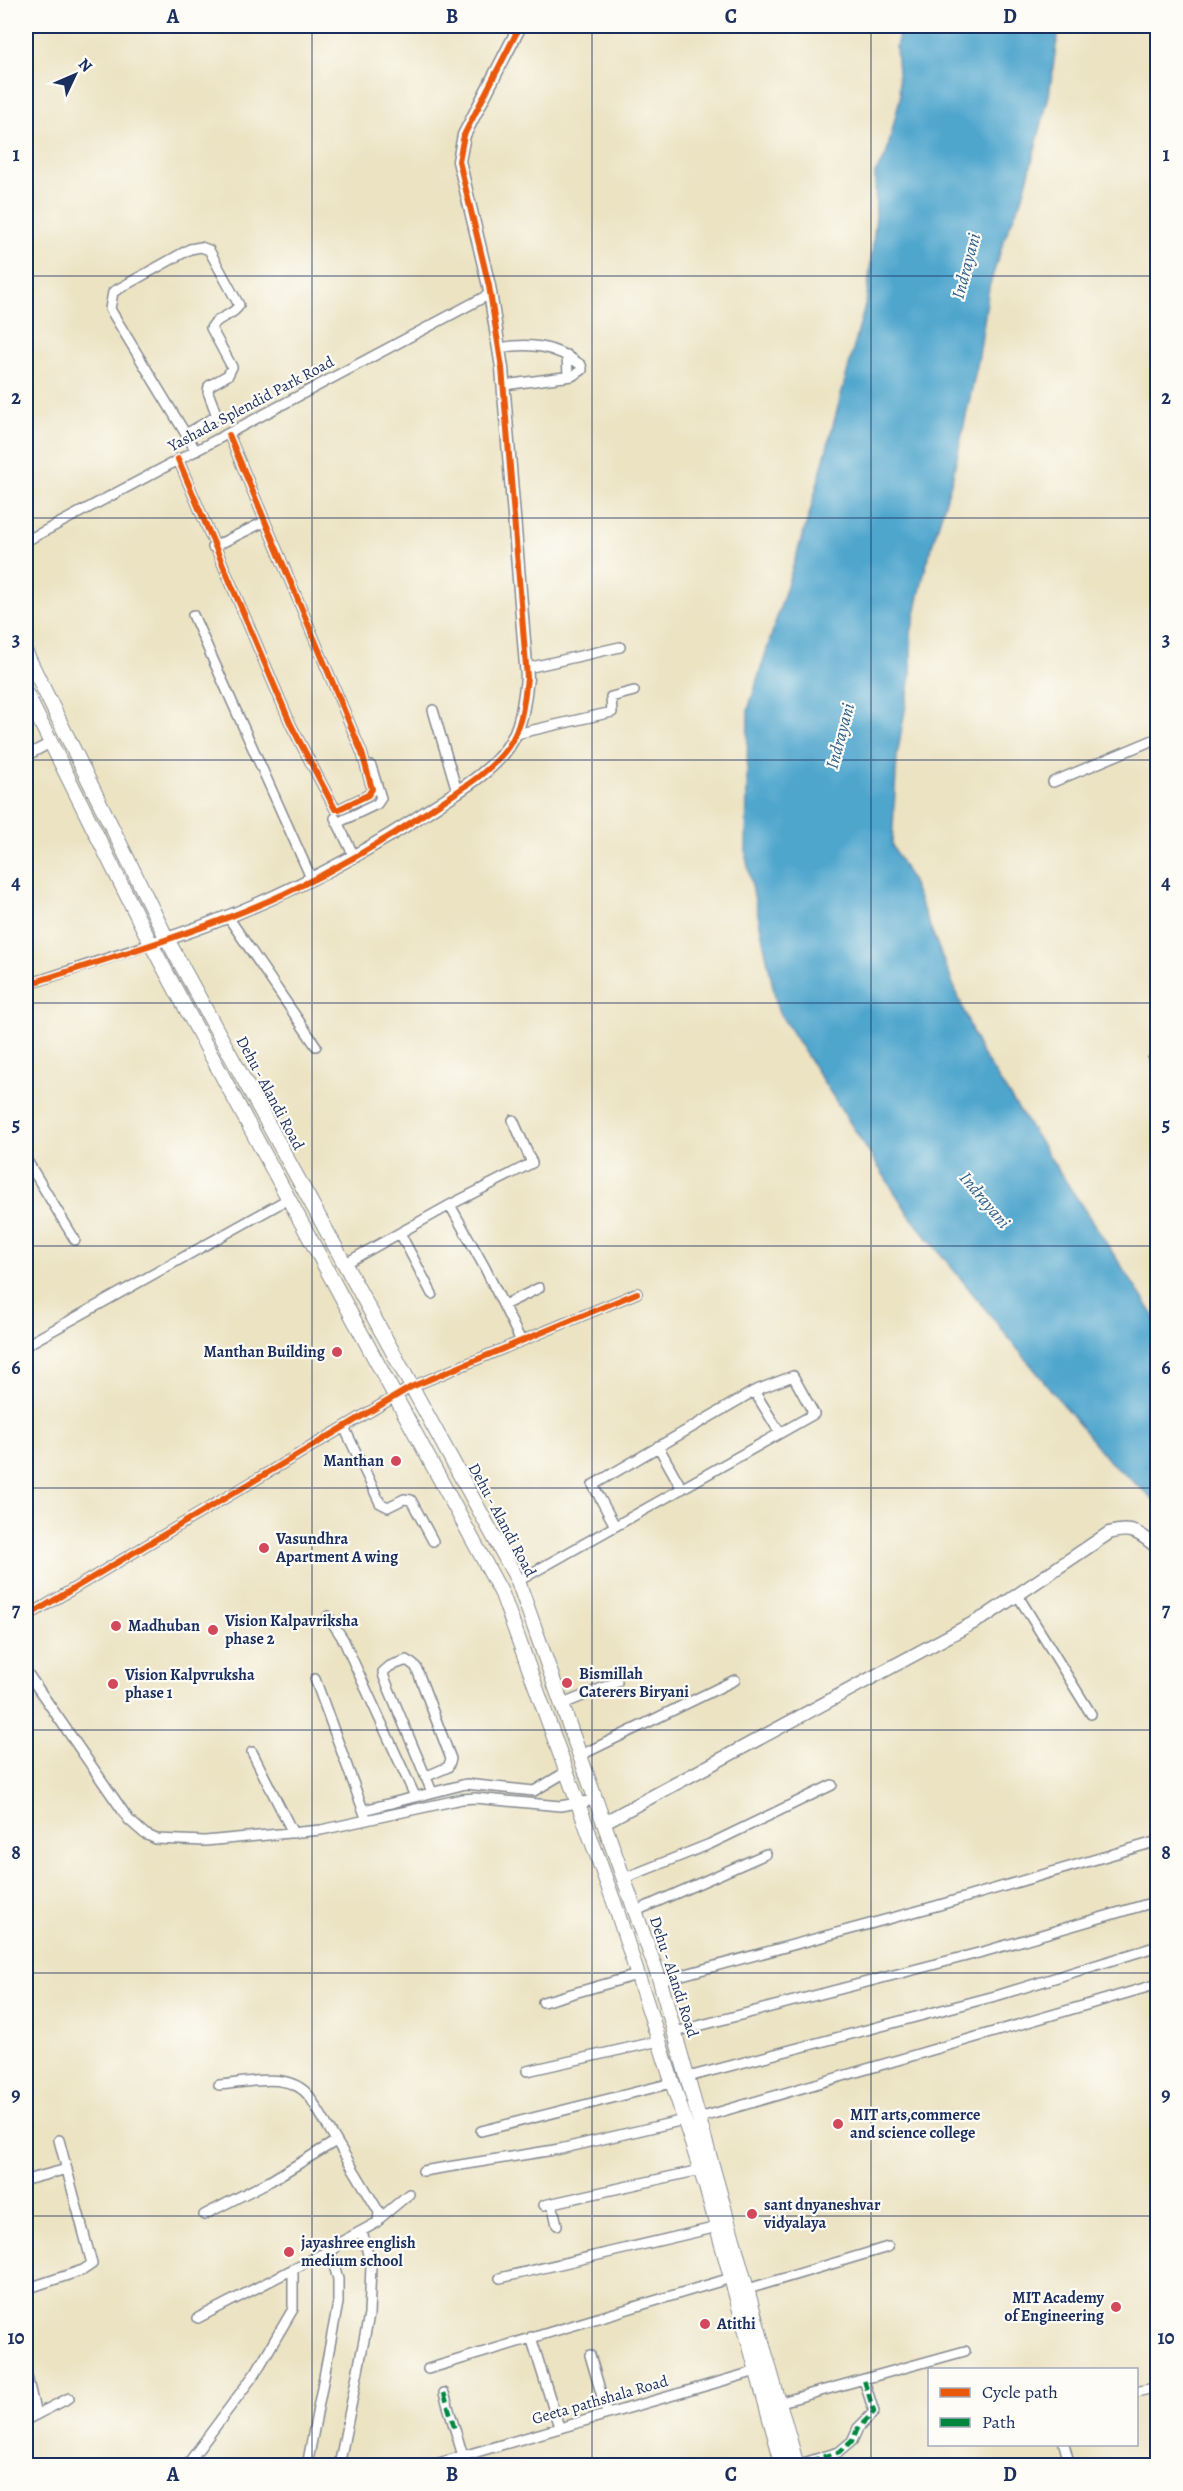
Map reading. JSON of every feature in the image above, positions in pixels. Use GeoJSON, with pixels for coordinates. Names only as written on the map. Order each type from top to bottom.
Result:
{"type":"FeatureCollection","features":[{"type":"Feature","properties":{"kind":"main road","name":"Dehu - Alandi Road"},"geometry":{"type":"LineString","coordinates":[[26,656],[167,939],[518,1581],[660,1981],[699,2118],[723,2226],[731,2278],[783,2466]]}},
{"type":"Feature","properties":{"kind":"main road","name":"Dehu - Alandi Road"},"geometry":{"type":"LineString","coordinates":[[26,693],[151,944],[502,1594],[638,1975],[700,2170],[748,2289],[797,2465]]}},
{"type":"Feature","properties":{"kind":"street"},"geometry":{"type":"LineString","coordinates":[[26,985],[167,939],[228,916],[312,880],[355,858],[457,791],[495,763],[516,734],[523,710],[527,668],[504,385],[490,294],[460,174],[459,148],[520,26]]}},
{"type":"Feature","properties":{"kind":"street"},"geometry":{"type":"LineString","coordinates":[[186,434],[217,416],[208,392],[209,386],[228,375],[232,367],[211,328],[213,323],[237,310],[239,304],[209,250],[201,248],[190,249],[113,292],[110,309],[196,451]]}},
{"type":"Feature","properties":{"kind":"street","name":"Yashada Splendid Park Road"},"geometry":{"type":"LineString","coordinates":[[26,542],[490,294]]}},
{"type":"Feature","properties":{"kind":"street"},"geometry":{"type":"LineString","coordinates":[[500,348],[535,345],[551,348],[567,355],[581,365],[582,370],[568,376],[504,385]]}},
{"type":"Feature","properties":{"kind":"street"},"geometry":{"type":"LineString","coordinates":[[567,355],[568,376]]}},
{"type":"Feature","properties":{"kind":"street"},"geometry":{"type":"LineString","coordinates":[[178,459],[213,547],[291,725],[335,808],[339,809],[368,795],[372,789],[362,753],[229,435]]}},
{"type":"Feature","properties":{"kind":"street"},"geometry":{"type":"LineString","coordinates":[[213,547],[264,522]]}},
{"type":"Feature","properties":{"kind":"street"},"geometry":{"type":"LineString","coordinates":[[193,615],[312,880]]}},
{"type":"Feature","properties":{"kind":"street"},"geometry":{"type":"LineString","coordinates":[[527,668],[620,647]]}},
{"type":"Feature","properties":{"kind":"street"},"geometry":{"type":"LineString","coordinates":[[516,734],[612,712],[611,697],[634,691]]}},
{"type":"Feature","properties":{"kind":"street"},"geometry":{"type":"LineString","coordinates":[[433,710],[457,791]]}},
{"type":"Feature","properties":{"kind":"street"},"geometry":{"type":"LineString","coordinates":[[1053,782],[1158,738]]}},
{"type":"Feature","properties":{"kind":"street"},"geometry":{"type":"LineString","coordinates":[[26,756],[50,743]]}},
{"type":"Feature","properties":{"kind":"street"},"geometry":{"type":"LineString","coordinates":[[355,858],[336,820],[377,804],[381,798],[368,759],[362,753]]}},
{"type":"Feature","properties":{"kind":"street"},"geometry":{"type":"LineString","coordinates":[[228,916],[316,1047]]}},
{"type":"Feature","properties":{"kind":"street"},"geometry":{"type":"LineString","coordinates":[[344,1264],[450,1205],[532,1163],[513,1120]]}},
{"type":"Feature","properties":{"kind":"street"},"geometry":{"type":"LineString","coordinates":[[26,1159],[75,1240]]}},
{"type":"Feature","properties":{"kind":"street"},"geometry":{"type":"LineString","coordinates":[[30,1343],[288,1199]]}},
{"type":"Feature","properties":{"kind":"street"},"geometry":{"type":"LineString","coordinates":[[450,1205],[504,1305],[520,1341]]}},
{"type":"Feature","properties":{"kind":"street"},"geometry":{"type":"LineString","coordinates":[[400,1233],[432,1294]]}},
{"type":"Feature","properties":{"kind":"street"},"geometry":{"type":"LineString","coordinates":[[504,1305],[539,1288]]}},
{"type":"Feature","properties":{"kind":"street"},"geometry":{"type":"LineString","coordinates":[[26,1617],[411,1387],[637,1293]]}},
{"type":"Feature","properties":{"kind":"street"},"geometry":{"type":"LineString","coordinates":[[518,1581],[814,1414],[793,1376],[754,1392],[593,1485],[615,1526]]}},
{"type":"Feature","properties":{"kind":"street"},"geometry":{"type":"LineString","coordinates":[[754,1392],[780,1433]]}},
{"type":"Feature","properties":{"kind":"street"},"geometry":{"type":"LineString","coordinates":[[344,1427],[380,1503],[388,1507],[404,1499],[411,1500],[433,1541]]}},
{"type":"Feature","properties":{"kind":"street"},"geometry":{"type":"LineString","coordinates":[[658,1446],[682,1489]]}},
{"type":"Feature","properties":{"kind":"street"},"geometry":{"type":"LineString","coordinates":[[603,1822],[961,1630],[1018,1596],[1109,1533],[1124,1528],[1140,1534],[1158,1548]]}},
{"type":"Feature","properties":{"kind":"street"},"geometry":{"type":"LineString","coordinates":[[1018,1596],[1091,1714]]}},
{"type":"Feature","properties":{"kind":"street"},"geometry":{"type":"LineString","coordinates":[[328,1616],[343,1639],[415,1796]]}},
{"type":"Feature","properties":{"kind":"street"},"geometry":{"type":"LineString","coordinates":[[425,1777],[448,1767],[451,1759],[416,1667],[407,1660],[385,1669],[384,1677],[425,1777],[432,1792]]}},
{"type":"Feature","properties":{"kind":"street"},"geometry":{"type":"LineString","coordinates":[[26,1671],[129,1820],[144,1834],[175,1841],[205,1841],[293,1833],[368,1821],[476,1797],[537,1805],[577,1805],[595,1800]]}},
{"type":"Feature","properties":{"kind":"street"},"geometry":{"type":"LineString","coordinates":[[315,1679],[368,1821]]}},
{"type":"Feature","properties":{"kind":"street"},"geometry":{"type":"LineString","coordinates":[[580,1755],[735,1680]]}},
{"type":"Feature","properties":{"kind":"street"},"geometry":{"type":"LineString","coordinates":[[562,1704],[616,1682]]}},
{"type":"Feature","properties":{"kind":"street"},"geometry":{"type":"LineString","coordinates":[[252,1752],[293,1833]]}},
{"type":"Feature","properties":{"kind":"street"},"geometry":{"type":"LineString","coordinates":[[364,1810],[466,1784],[534,1791],[566,1772]]}},
{"type":"Feature","properties":{"kind":"street"},"geometry":{"type":"LineString","coordinates":[[625,1878],[710,1844],[832,1785]]}},
{"type":"Feature","properties":{"kind":"street"},"geometry":{"type":"LineString","coordinates":[[660,1981],[936,1906],[1158,1840]]}},
{"type":"Feature","properties":{"kind":"street"},"geometry":{"type":"LineString","coordinates":[[636,1911],[766,1854]]}},
{"type":"Feature","properties":{"kind":"street"},"geometry":{"type":"LineString","coordinates":[[675,2032],[987,1951],[1158,1901]]}},
{"type":"Feature","properties":{"kind":"street"},"geometry":{"type":"LineString","coordinates":[[688,2077],[999,1995],[1158,1946]]}},
{"type":"Feature","properties":{"kind":"street"},"geometry":{"type":"LineString","coordinates":[[543,2002],[638,1975]]}},
{"type":"Feature","properties":{"kind":"street"},"geometry":{"type":"LineString","coordinates":[[699,2118],[1158,1984]]}},
{"type":"Feature","properties":{"kind":"street"},"geometry":{"type":"LineString","coordinates":[[526,2071],[659,2041]]}},
{"type":"Feature","properties":{"kind":"street"},"geometry":{"type":"LineString","coordinates":[[219,2085],[281,2080],[295,2083],[310,2097],[379,2212],[380,2219]]}},
{"type":"Feature","properties":{"kind":"street"},"geometry":{"type":"LineString","coordinates":[[481,2131],[672,2083]]}},
{"type":"Feature","properties":{"kind":"street"},"geometry":{"type":"LineString","coordinates":[[423,2171],[560,2149],[684,2120]]}},
{"type":"Feature","properties":{"kind":"street"},"geometry":{"type":"LineString","coordinates":[[26,2289],[83,2270],[92,2264],[59,2140]]}},
{"type":"Feature","properties":{"kind":"street"},"geometry":{"type":"LineString","coordinates":[[204,2215],[270,2181],[336,2141]]}},
{"type":"Feature","properties":{"kind":"street"},"geometry":{"type":"LineString","coordinates":[[26,2179],[67,2169]]}},
{"type":"Feature","properties":{"kind":"street"},"geometry":{"type":"LineString","coordinates":[[557,2224],[548,2204],[700,2170]]}},
{"type":"Feature","properties":{"kind":"street"},"geometry":{"type":"LineString","coordinates":[[198,2318],[332,2249],[380,2219],[409,2194]]}},
{"type":"Feature","properties":{"kind":"street"},"geometry":{"type":"LineString","coordinates":[[500,2278],[723,2226]]}},
{"type":"Feature","properties":{"kind":"street"},"geometry":{"type":"LineString","coordinates":[[339,2466],[369,2315],[371,2266],[362,2231]]}},
{"type":"Feature","properties":{"kind":"street"},"geometry":{"type":"LineString","coordinates":[[748,2289],[888,2247]]}},
{"type":"Feature","properties":{"kind":"street"},"geometry":{"type":"LineString","coordinates":[[307,2466],[338,2303],[338,2279],[330,2257],[332,2249]]}},
{"type":"Feature","properties":{"kind":"street"},"geometry":{"type":"LineString","coordinates":[[190,2464],[256,2372],[293,2309],[293,2269]]}},
{"type":"Feature","properties":{"kind":"street"},"geometry":{"type":"LineString","coordinates":[[428,2369],[731,2278]]}},
{"type":"Feature","properties":{"kind":"street"},"geometry":{"type":"LineString","coordinates":[[531,2337],[559,2427]]}},
{"type":"Feature","properties":{"kind":"street"},"geometry":{"type":"LineString","coordinates":[[766,2406],[965,2351]]}},
{"type":"Feature","properties":{"kind":"street"},"geometry":{"type":"LineString","coordinates":[[590,2355],[607,2414]]}},
{"type":"Feature","properties":{"kind":"street","name":"Geeta pathshala Road"},"geometry":{"type":"LineString","coordinates":[[429,2466],[771,2366]]}},
{"type":"Feature","properties":{"kind":"street"},"geometry":{"type":"LineString","coordinates":[[26,2372],[36,2415]]}},
{"type":"Feature","properties":{"kind":"street"},"geometry":{"type":"LineString","coordinates":[[797,2465],[839,2452],[852,2441],[858,2428],[874,2412],[864,2380]]}},
{"type":"Feature","properties":{"kind":"street"},"geometry":{"type":"LineString","coordinates":[[1138,2392],[1158,2387]]}},
{"type":"Feature","properties":{"kind":"street"},"geometry":{"type":"LineString","coordinates":[[444,2393],[463,2456]]}},
{"type":"Feature","properties":{"kind":"street"},"geometry":{"type":"LineString","coordinates":[[26,2420],[69,2398]]}},
{"type":"Feature","properties":{"kind":"street"},"geometry":{"type":"LineString","coordinates":[[1064,2446],[1070,2466]]}},
{"type":"Feature","properties":{"kind":"water","name":"Indrayani"},"geometry":{"type":"Polygon","coordinates":[[[901,26],[1059,26],[1049,95],[1024,193],[1005,237],[989,287],[979,356],[952,480],[925,569],[911,633],[911,676],[897,756],[892,845],[912,882],[980,1051],[1157,1320],[1157,1502],[1107,1459],[910,1216],[778,1011],[746,857],[748,710],[810,512],[867,298],[876,216],[875,173],[886,156],[900,98],[896,47],[901,26]]]}},
{"type":"Feature","properties":{"kind":"marked path"},"geometry":{"type":"LineString","coordinates":[[797,2465],[839,2452],[852,2441],[858,2428],[874,2412],[864,2380]]}},
{"type":"Feature","properties":{"kind":"marked path"},"geometry":{"type":"LineString","coordinates":[[444,2393],[455,2430]]}},
{"type":"Feature","properties":{"kind":"cycle path"},"geometry":{"type":"LineString","coordinates":[[26,985],[189,932],[253,908],[303,885],[377,844],[461,789],[491,766],[513,739],[522,714],[527,678],[502,368],[489,286],[459,161],[464,135],[520,26]]}},
{"type":"Feature","properties":{"kind":"cycle path"},"geometry":{"type":"LineString","coordinates":[[178,459],[291,725],[335,809],[339,809],[368,795],[372,789],[362,753],[229,435]]}},
{"type":"Feature","properties":{"kind":"cycle path"},"geometry":{"type":"LineString","coordinates":[[26,1617],[411,1387],[637,1293]]}},
{"type":"Feature","properties":{"kind":"place","name":"Manthan Building"},"geometry":{"type":"Point","coordinates":[337,1352]}},
{"type":"Feature","properties":{"kind":"place","name":"Manthan"},"geometry":{"type":"Point","coordinates":[396,1461]}},
{"type":"Feature","properties":{"kind":"place","name":"Vasundhra Apartment A wing"},"geometry":{"type":"Point","coordinates":[264,1548]}},
{"type":"Feature","properties":{"kind":"place","name":"Madhuban"},"geometry":{"type":"Point","coordinates":[116,1626]}},
{"type":"Feature","properties":{"kind":"place","name":"Vision Kalpavriksha phase 2"},"geometry":{"type":"Point","coordinates":[213,1630]}},
{"type":"Feature","properties":{"kind":"place","name":"Bismillah Caterers Biryani"},"geometry":{"type":"Point","coordinates":[567,1683]}},
{"type":"Feature","properties":{"kind":"place","name":"Vision Kalpvruksha phase 1"},"geometry":{"type":"Point","coordinates":[113,1684]}},
{"type":"Feature","properties":{"kind":"place","name":"MIT arts,commerce and science college"},"geometry":{"type":"Point","coordinates":[838,2124]}},
{"type":"Feature","properties":{"kind":"place","name":"sant dnyaneshvar vidyalaya"},"geometry":{"type":"Point","coordinates":[752,2214]}},
{"type":"Feature","properties":{"kind":"place","name":"jayashree english medium school"},"geometry":{"type":"Point","coordinates":[289,2252]}},
{"type":"Feature","properties":{"kind":"place","name":"MIT Academy of Engineering"},"geometry":{"type":"Point","coordinates":[1116,2307]}},
{"type":"Feature","properties":{"kind":"place","name":"Atithi"},"geometry":{"type":"Point","coordinates":[705,2324]}}]}
